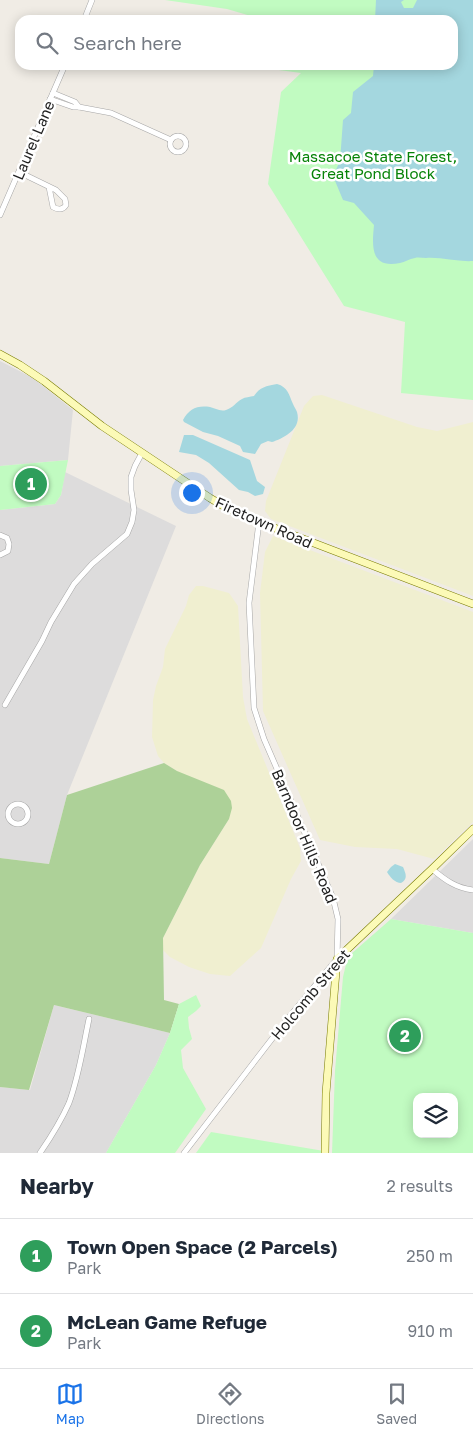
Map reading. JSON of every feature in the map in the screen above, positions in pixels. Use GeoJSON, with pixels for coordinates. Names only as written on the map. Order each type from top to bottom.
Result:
{"type":"FeatureCollection","features":[{"type":"Feature","properties":{"kind":"street"},"geometry":{"type":"LineString","coordinates":[[86,15],[92,0]]}},
{"type":"Feature","properties":{"kind":"street","name":"Laurel Lane"},"geometry":{"type":"LineString","coordinates":[[0,215],[63,70]]}},
{"type":"Feature","properties":{"kind":"street"},"geometry":{"type":"LineString","coordinates":[[53,93],[75,102],[79,106]]}},
{"type":"Feature","properties":{"kind":"street"},"geometry":{"type":"LineString","coordinates":[[50,99],[74,107],[79,106],[111,113],[171,140]]}},
{"type":"Feature","properties":{"kind":"street"},"geometry":{"type":"LineString","coordinates":[[19,172],[49,187]]}},
{"type":"Feature","properties":{"kind":"street","name":"Firetown Road"},"geometry":{"type":"LineString","coordinates":[[0,354],[44,381],[102,426],[225,507],[259,522],[473,604]]}},
{"type":"Feature","properties":{"kind":"street"},"geometry":{"type":"LineString","coordinates":[[5,706],[74,584],[92,564],[127,534],[134,510],[131,490],[132,472],[142,453]]}},
{"type":"Feature","properties":{"kind":"street","name":"Barndoor Hills Road"},"geometry":{"type":"LineString","coordinates":[[259,522],[249,603],[254,708],[264,739],[333,898],[338,919],[337,959],[326,1084],[326,1153]]}},
{"type":"Feature","properties":{"kind":"street"},"geometry":{"type":"LineString","coordinates":[[0,535],[7,538],[9,544],[8,550],[0,555]]}},
{"type":"Feature","properties":{"kind":"street"},"geometry":{"type":"LineString","coordinates":[[17,804],[26,808],[28,815],[23,823],[16,824],[10,821],[8,812],[11,806],[17,804]]}},
{"type":"Feature","properties":{"kind":"street"},"geometry":{"type":"LineString","coordinates":[[0,811],[8,812]]}},
{"type":"Feature","properties":{"kind":"street","name":"Holcomb Street"},"geometry":{"type":"LineString","coordinates":[[184,1153],[285,1022],[337,959],[473,828]]}},
{"type":"Feature","properties":{"kind":"street"},"geometry":{"type":"LineString","coordinates":[[432,869],[447,882],[473,890]]}},
{"type":"Feature","properties":{"kind":"street"},"geometry":{"type":"LineString","coordinates":[[40,1153],[58,1126],[68,1103],[79,1070],[89,1019]]}},
{"type":"Feature","properties":{"kind":"shaded area"},"geometry":{"type":"Polygon","coordinates":[[[0,361],[33,378],[73,410],[68,460],[0,466],[0,361]]]}},
{"type":"Feature","properties":{"kind":"shaded area"},"geometry":{"type":"Polygon","coordinates":[[[65,472],[176,526],[67,795],[49,864],[0,858],[0,510],[55,504],[61,495],[65,472]]]}},
{"type":"Feature","properties":{"kind":"shaded area"},"geometry":{"type":"Polygon","coordinates":[[[473,839],[473,933],[391,919],[473,839]]]}},
{"type":"Feature","properties":{"kind":"shaded area"},"geometry":{"type":"Polygon","coordinates":[[[54,1005],[170,1033],[156,1065],[106,1153],[0,1153],[0,1087],[30,1090],[54,1005]]]}},
{"type":"Feature","properties":{"kind":"green space","name":"Massacoe State Forest, Great Pond Block"},"geometry":{"type":"Polygon","coordinates":[[[165,0],[473,0],[473,400],[401,393],[405,322],[344,306],[268,184],[281,92],[301,73],[279,70],[458,70],[458,15],[247,15],[227,9],[165,0]]]}},
{"type":"Feature","properties":{"kind":"green space"},"geometry":{"type":"Polygon","coordinates":[[[322,395],[417,427],[437,431],[473,422],[473,596],[271,519],[265,511],[266,501],[304,406],[313,396],[322,395]]]}},
{"type":"Feature","properties":{"kind":"green space"},"geometry":{"type":"Polygon","coordinates":[[[68,460],[61,495],[55,504],[0,510],[0,466],[68,460]]]}},
{"type":"Feature","properties":{"kind":"green space"},"geometry":{"type":"Polygon","coordinates":[[[273,536],[473,612],[473,822],[434,859],[397,849],[355,847],[320,840],[263,711],[260,593],[265,552],[273,536]]]}},
{"type":"Feature","properties":{"kind":"green space"},"geometry":{"type":"Polygon","coordinates":[[[196,586],[229,593],[238,606],[243,697],[247,719],[300,848],[301,861],[291,879],[261,948],[230,976],[210,974],[189,967],[170,957],[163,950],[163,938],[200,865],[229,819],[177,771],[164,763],[158,756],[152,737],[153,700],[163,667],[165,649],[186,606],[189,595],[196,586]]]}},
{"type":"Feature","properties":{"kind":"green space"},"geometry":{"type":"Polygon","coordinates":[[[164,763],[177,771],[224,790],[231,801],[232,808],[229,819],[200,865],[163,938],[164,1000],[179,1004],[170,1033],[54,1005],[29,1090],[0,1087],[0,858],[49,864],[67,795],[164,763]]]}},
{"type":"Feature","properties":{"kind":"green space"},"geometry":{"type":"Polygon","coordinates":[[[391,919],[473,933],[473,1153],[332,1153],[335,1071],[343,977],[347,960],[351,954],[391,919]]]}},
{"type":"Feature","properties":{"kind":"green space"},"geometry":{"type":"Polygon","coordinates":[[[196,995],[201,1006],[188,1017],[192,1039],[181,1050],[183,1068],[206,1109],[175,1153],[106,1153],[156,1065],[170,1033],[179,1004],[196,995]]]}},
{"type":"Feature","properties":{"kind":"green space"},"geometry":{"type":"Polygon","coordinates":[[[211,1132],[324,1151],[324,1153],[196,1153],[211,1132]]]}},
{"type":"Feature","properties":{"kind":"water"},"geometry":{"type":"Polygon","coordinates":[[[376,0],[404,0],[401,2],[404,8],[413,8],[417,0],[473,0],[473,261],[417,258],[400,263],[383,263],[378,259],[373,248],[374,225],[354,203],[343,200],[333,176],[340,161],[343,120],[351,113],[353,92],[373,76],[374,70],[458,70],[458,15],[375,15],[376,0]]]}},
{"type":"Feature","properties":{"kind":"water"},"geometry":{"type":"Polygon","coordinates":[[[277,384],[286,389],[297,412],[297,423],[291,432],[282,438],[261,444],[255,454],[243,452],[240,446],[218,436],[203,432],[183,420],[188,413],[197,407],[226,410],[243,398],[254,396],[264,387],[277,384]]]}},
{"type":"Feature","properties":{"kind":"water"},"geometry":{"type":"Polygon","coordinates":[[[184,435],[193,435],[250,460],[257,481],[265,487],[263,494],[255,496],[239,490],[209,463],[196,455],[179,452],[184,435]]]}},
{"type":"Feature","properties":{"kind":"water"},"geometry":{"type":"Polygon","coordinates":[[[395,864],[403,867],[405,872],[406,878],[401,883],[391,878],[387,872],[395,864]]]}},
{"type":"Feature","properties":{"kind":"place","name":"Town Open Space (2 Parcels)"},"geometry":{"type":"Point","coordinates":[31,484]}},
{"type":"Feature","properties":{"kind":"place","name":"McLean Game Refuge"},"geometry":{"type":"Point","coordinates":[405,1036]}}]}
